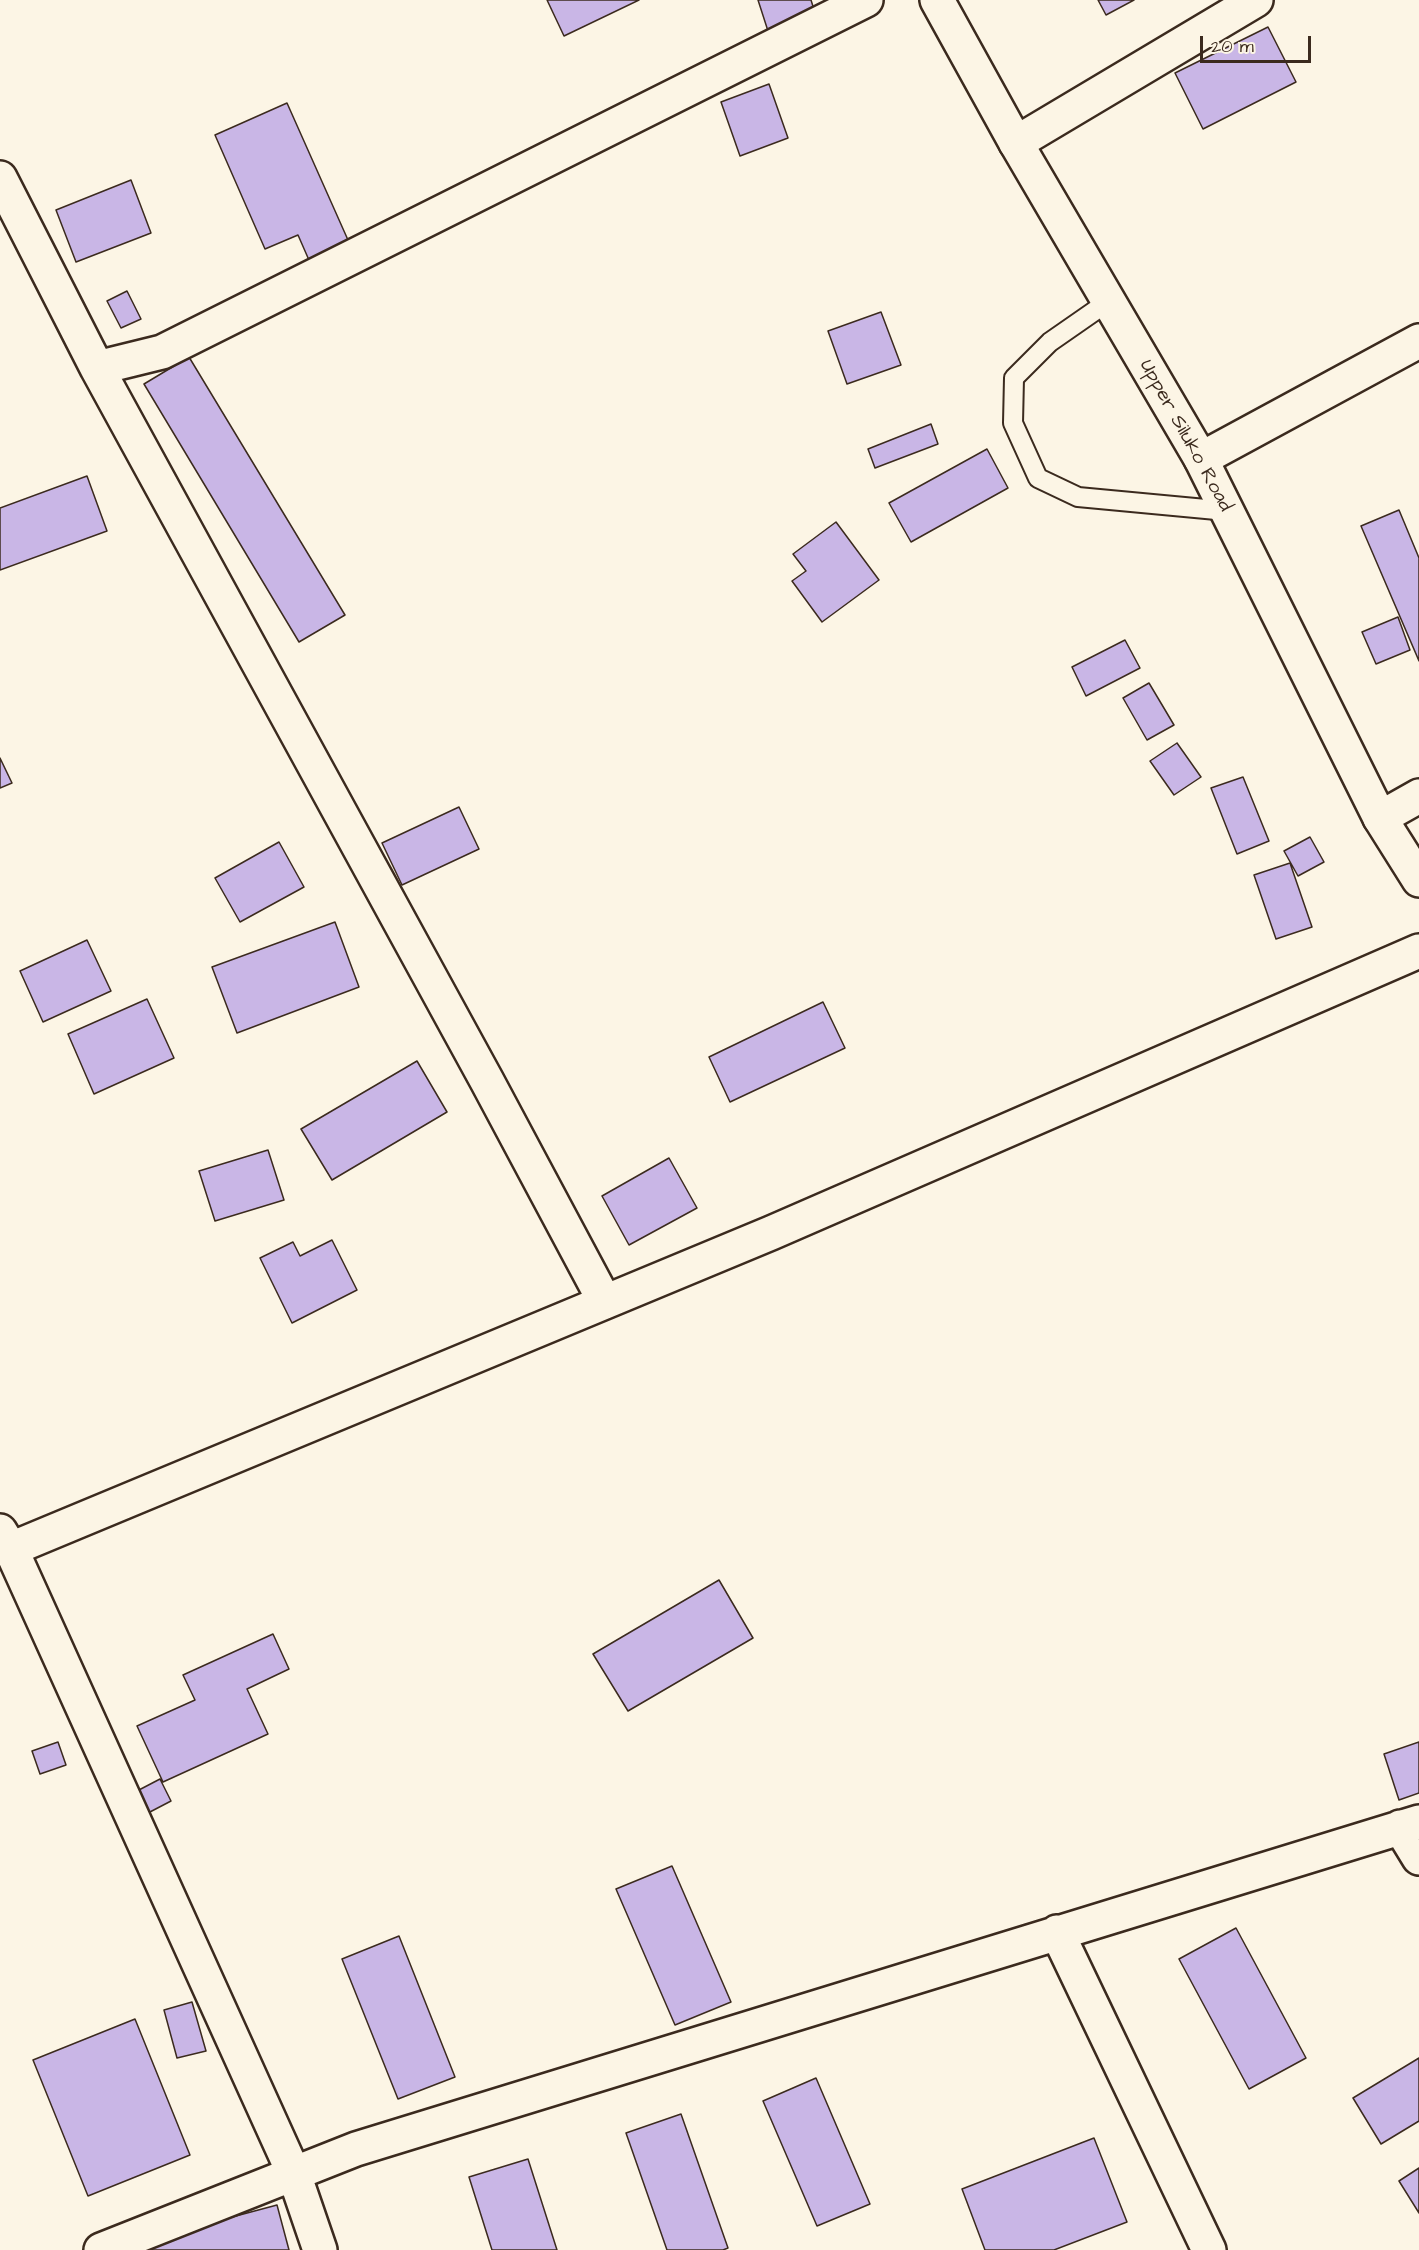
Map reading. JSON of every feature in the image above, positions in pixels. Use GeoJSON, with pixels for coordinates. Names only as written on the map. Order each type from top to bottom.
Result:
{"type":"FeatureCollection","features":[{"type":"Feature","properties":{"kind":"street"},"geometry":{"type":"LineString","coordinates":[[97,368],[162,352],[866,0]]}},
{"type":"Feature","properties":{"kind":"street","name":"Upper Siluko Road"},"geometry":{"type":"LineString","coordinates":[[937,0],[1016,143],[1201,459],[1380,818],[1419,880]]}},
{"type":"Feature","properties":{"kind":"street"},"geometry":{"type":"LineString","coordinates":[[1016,143],[1256,0]]}},
{"type":"Feature","properties":{"kind":"street"},"geometry":{"type":"LineString","coordinates":[[0,178],[97,368],[487,1081],[605,1302]]}},
{"type":"Feature","properties":{"kind":"street"},"geometry":{"type":"LineString","coordinates":[[1201,459],[1419,341]]}},
{"type":"Feature","properties":{"kind":"street"},"geometry":{"type":"LineString","coordinates":[[1380,818],[1419,796]]}},
{"type":"Feature","properties":{"kind":"street"},"geometry":{"type":"LineString","coordinates":[[320,2250],[294,2174],[5,1540],[605,1302],[771,1233],[1419,951]]}},
{"type":"Feature","properties":{"kind":"street"},"geometry":{"type":"LineString","coordinates":[[101,2250],[356,2150],[1410,1824],[1419,1858]]}},
{"type":"Feature","properties":{"kind":"street"},"geometry":{"type":"LineString","coordinates":[[1057,1932],[1209,2250]]}},
{"type":"Feature","properties":{"kind":"lane"},"geometry":{"type":"LineString","coordinates":[[1109,301],[1050,342],[1014,378],[1013,423],[1038,478],[1078,497],[1227,511]]}},
{"type":"Feature","properties":{"kind":"building"},"geometry":{"type":"Polygon","coordinates":[[[547,0],[639,0],[564,36],[547,0]]]}},
{"type":"Feature","properties":{"kind":"building"},"geometry":{"type":"Polygon","coordinates":[[[758,0],[811,0],[816,16],[768,31],[758,0]]]}},
{"type":"Feature","properties":{"kind":"building"},"geometry":{"type":"Polygon","coordinates":[[[1098,0],[1134,0],[1106,15],[1098,0]]]}},
{"type":"Feature","properties":{"kind":"building"},"geometry":{"type":"Polygon","coordinates":[[[1268,27],[1296,82],[1203,129],[1175,73],[1268,27]]]}},
{"type":"Feature","properties":{"kind":"building"},"geometry":{"type":"Polygon","coordinates":[[[769,84],[788,138],[740,156],[721,102],[769,84]]]}},
{"type":"Feature","properties":{"kind":"building"},"geometry":{"type":"Polygon","coordinates":[[[287,103],[352,249],[312,267],[298,235],[265,249],[215,135],[287,103]]]}},
{"type":"Feature","properties":{"kind":"building"},"geometry":{"type":"Polygon","coordinates":[[[131,180],[151,233],[76,262],[56,210],[131,180]]]}},
{"type":"Feature","properties":{"kind":"building"},"geometry":{"type":"Polygon","coordinates":[[[127,291],[141,319],[121,328],[107,301],[127,291]]]}},
{"type":"Feature","properties":{"kind":"building"},"geometry":{"type":"Polygon","coordinates":[[[881,312],[901,365],[847,384],[828,331],[881,312]]]}},
{"type":"Feature","properties":{"kind":"building"},"geometry":{"type":"Polygon","coordinates":[[[189,357],[345,615],[299,642],[144,384],[189,357]]]}},
{"type":"Feature","properties":{"kind":"building"},"geometry":{"type":"Polygon","coordinates":[[[931,424],[938,444],[875,468],[868,449],[931,424]]]}},
{"type":"Feature","properties":{"kind":"building"},"geometry":{"type":"Polygon","coordinates":[[[987,449],[1008,488],[911,542],[889,503],[987,449]]]}},
{"type":"Feature","properties":{"kind":"building"},"geometry":{"type":"Polygon","coordinates":[[[87,476],[107,531],[0,570],[0,508],[87,476]]]}},
{"type":"Feature","properties":{"kind":"building"},"geometry":{"type":"Polygon","coordinates":[[[1399,510],[1419,558],[1419,661],[1361,526],[1399,510]]]}},
{"type":"Feature","properties":{"kind":"building"},"geometry":{"type":"Polygon","coordinates":[[[836,522],[879,580],[822,622],[792,581],[806,571],[793,554],[836,522]]]}},
{"type":"Feature","properties":{"kind":"building"},"geometry":{"type":"Polygon","coordinates":[[[1398,617],[1410,650],[1376,664],[1362,632],[1398,617]]]}},
{"type":"Feature","properties":{"kind":"building"},"geometry":{"type":"Polygon","coordinates":[[[1125,640],[1140,668],[1086,696],[1072,667],[1125,640]]]}},
{"type":"Feature","properties":{"kind":"building"},"geometry":{"type":"Polygon","coordinates":[[[1149,683],[1174,725],[1147,740],[1123,698],[1149,683]]]}},
{"type":"Feature","properties":{"kind":"building"},"geometry":{"type":"Polygon","coordinates":[[[1177,743],[1201,777],[1174,795],[1150,761],[1177,743]]]}},
{"type":"Feature","properties":{"kind":"building"},"geometry":{"type":"Polygon","coordinates":[[[0,758],[12,783],[0,788],[0,758]]]}},
{"type":"Feature","properties":{"kind":"building"},"geometry":{"type":"Polygon","coordinates":[[[1243,777],[1269,841],[1237,854],[1211,788],[1243,777]]]}},
{"type":"Feature","properties":{"kind":"building"},"geometry":{"type":"Polygon","coordinates":[[[459,807],[479,849],[402,885],[382,843],[459,807]]]}},
{"type":"Feature","properties":{"kind":"building"},"geometry":{"type":"Polygon","coordinates":[[[1310,837],[1324,862],[1298,876],[1284,851],[1310,837]]]}},
{"type":"Feature","properties":{"kind":"building"},"geometry":{"type":"Polygon","coordinates":[[[279,842],[304,887],[240,922],[215,878],[279,842]]]}},
{"type":"Feature","properties":{"kind":"building"},"geometry":{"type":"Polygon","coordinates":[[[1290,863],[1312,927],[1276,939],[1254,875],[1290,863]]]}},
{"type":"Feature","properties":{"kind":"building"},"geometry":{"type":"Polygon","coordinates":[[[335,922],[359,987],[237,1033],[212,967],[335,922]]]}},
{"type":"Feature","properties":{"kind":"building"},"geometry":{"type":"Polygon","coordinates":[[[87,940],[111,991],[43,1022],[20,971],[87,940]]]}},
{"type":"Feature","properties":{"kind":"building"},"geometry":{"type":"Polygon","coordinates":[[[147,999],[174,1058],[94,1094],[68,1034],[147,999]]]}},
{"type":"Feature","properties":{"kind":"building"},"geometry":{"type":"Polygon","coordinates":[[[823,1002],[845,1048],[730,1102],[709,1057],[823,1002]]]}},
{"type":"Feature","properties":{"kind":"building"},"geometry":{"type":"Polygon","coordinates":[[[417,1061],[447,1112],[332,1180],[301,1129],[417,1061]]]}},
{"type":"Feature","properties":{"kind":"building"},"geometry":{"type":"Polygon","coordinates":[[[268,1150],[284,1200],[215,1221],[199,1171],[268,1150]]]}},
{"type":"Feature","properties":{"kind":"building"},"geometry":{"type":"Polygon","coordinates":[[[669,1158],[697,1208],[629,1245],[602,1196],[669,1158]]]}},
{"type":"Feature","properties":{"kind":"building"},"geometry":{"type":"Polygon","coordinates":[[[332,1240],[357,1290],[292,1323],[260,1258],[293,1242],[300,1256],[332,1240]]]}},
{"type":"Feature","properties":{"kind":"building"},"geometry":{"type":"Polygon","coordinates":[[[719,1580],[753,1638],[628,1711],[593,1654],[719,1580]]]}},
{"type":"Feature","properties":{"kind":"building"},"geometry":{"type":"Polygon","coordinates":[[[273,1634],[289,1669],[247,1689],[268,1734],[163,1782],[137,1726],[195,1700],[183,1675],[273,1634]]]}},
{"type":"Feature","properties":{"kind":"building"},"geometry":{"type":"Polygon","coordinates":[[[58,1742],[66,1765],[40,1774],[32,1751],[58,1742]]]}},
{"type":"Feature","properties":{"kind":"building"},"geometry":{"type":"Polygon","coordinates":[[[1419,1742],[1419,1793],[1399,1800],[1384,1754],[1419,1742]]]}},
{"type":"Feature","properties":{"kind":"building"},"geometry":{"type":"Polygon","coordinates":[[[160,1779],[171,1801],[148,1813],[137,1791],[160,1779]]]}},
{"type":"Feature","properties":{"kind":"building"},"geometry":{"type":"Polygon","coordinates":[[[672,1866],[731,2002],[675,2025],[616,1889],[672,1866]]]}},
{"type":"Feature","properties":{"kind":"building"},"geometry":{"type":"Polygon","coordinates":[[[1236,1928],[1306,2058],[1249,2089],[1179,1959],[1236,1928]]]}},
{"type":"Feature","properties":{"kind":"building"},"geometry":{"type":"Polygon","coordinates":[[[399,1936],[455,2077],[398,2099],[342,1959],[399,1936]]]}},
{"type":"Feature","properties":{"kind":"building"},"geometry":{"type":"Polygon","coordinates":[[[192,2002],[206,2051],[177,2058],[164,2010],[192,2002]]]}},
{"type":"Feature","properties":{"kind":"building"},"geometry":{"type":"Polygon","coordinates":[[[135,2019],[190,2155],[88,2196],[33,2060],[135,2019]]]}},
{"type":"Feature","properties":{"kind":"building"},"geometry":{"type":"Polygon","coordinates":[[[1419,2058],[1419,2121],[1381,2144],[1353,2098],[1419,2058]]]}},
{"type":"Feature","properties":{"kind":"building"},"geometry":{"type":"Polygon","coordinates":[[[816,2078],[870,2204],[817,2226],[763,2101],[816,2078]]]}},
{"type":"Feature","properties":{"kind":"building"},"geometry":{"type":"Polygon","coordinates":[[[681,2114],[728,2248],[723,2250],[667,2250],[626,2133],[681,2114]]]}},
{"type":"Feature","properties":{"kind":"building"},"geometry":{"type":"Polygon","coordinates":[[[1094,2138],[1127,2222],[1054,2250],[985,2250],[962,2189],[1094,2138]]]}},
{"type":"Feature","properties":{"kind":"building"},"geometry":{"type":"Polygon","coordinates":[[[528,2159],[557,2250],[492,2250],[469,2177],[528,2159]]]}},
{"type":"Feature","properties":{"kind":"building"},"geometry":{"type":"Polygon","coordinates":[[[1419,2168],[1419,2213],[1399,2181],[1419,2168]]]}},
{"type":"Feature","properties":{"kind":"building"},"geometry":{"type":"Polygon","coordinates":[[[277,2205],[289,2250],[121,2250],[120,2247],[277,2205]]]}}]}
